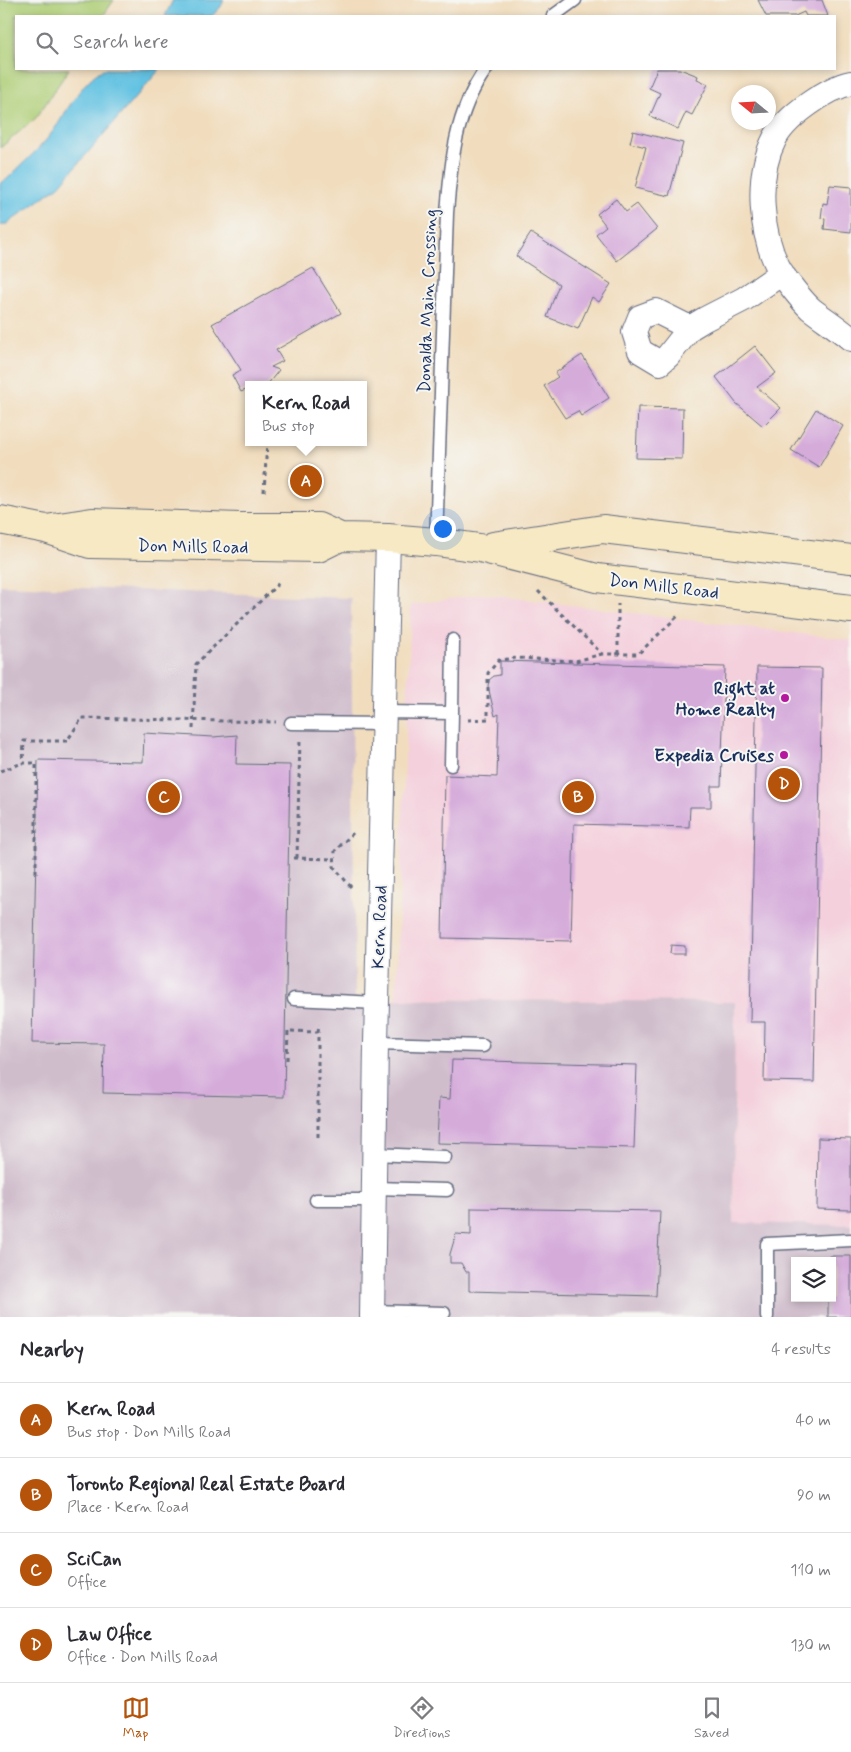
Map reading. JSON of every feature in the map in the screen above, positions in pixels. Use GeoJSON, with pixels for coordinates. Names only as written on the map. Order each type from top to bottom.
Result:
{"type":"FeatureCollection","features":[{"type":"Feature","properties":{"kind":"main road","name":"Don Mills Road"},"geometry":{"type":"LineString","coordinates":[[0,520],[46,529],[90,544],[318,548],[340,537],[436,542],[480,548],[597,578],[851,609]]}},
{"type":"Feature","properties":{"kind":"main road","name":"Don Mills Road"},"geometry":{"type":"LineString","coordinates":[[480,548],[603,529],[851,559]]}},
{"type":"Feature","properties":{"kind":"street"},"geometry":{"type":"LineString","coordinates":[[851,84],[844,85],[818,97],[794,114],[775,137],[766,163],[763,194],[764,223],[774,256],[782,273],[810,308],[851,339]]}},
{"type":"Feature","properties":{"kind":"street"},"geometry":{"type":"LineString","coordinates":[[690,328],[744,300],[782,273]]}},
{"type":"Feature","properties":{"kind":"street","name":"Kern Road"},"geometry":{"type":"LineString","coordinates":[[372,1314],[376,1043],[388,538]]}},
{"type":"Feature","properties":{"kind":"lane"},"geometry":{"type":"LineString","coordinates":[[554,15],[575,0]]}},
{"type":"Feature","properties":{"kind":"lane","name":"Donalda Main Crossing"},"geometry":{"type":"LineString","coordinates":[[436,542],[446,233],[450,172],[462,113],[474,85],[485,70]]}},
{"type":"Feature","properties":{"kind":"lane"},"geometry":{"type":"LineString","coordinates":[[451,766],[454,640]]}},
{"type":"Feature","properties":{"kind":"lane"},"geometry":{"type":"LineString","coordinates":[[296,723],[452,716]]}},
{"type":"Feature","properties":{"kind":"lane"},"geometry":{"type":"LineString","coordinates":[[294,1000],[377,1003]]}},
{"type":"Feature","properties":{"kind":"lane"},"geometry":{"type":"LineString","coordinates":[[376,1043],[483,1046]]}},
{"type":"Feature","properties":{"kind":"lane"},"geometry":{"type":"LineString","coordinates":[[374,1154],[445,1157]]}},
{"type":"Feature","properties":{"kind":"lane"},"geometry":{"type":"LineString","coordinates":[[316,1200],[374,1194],[447,1190]]}},
{"type":"Feature","properties":{"kind":"lane"},"geometry":{"type":"LineString","coordinates":[[767,1317],[767,1244],[851,1240]]}},
{"type":"Feature","properties":{"kind":"lane"},"geometry":{"type":"LineString","coordinates":[[372,1314],[444,1313]]}},
{"type":"Feature","properties":{"kind":"path"},"geometry":{"type":"LineString","coordinates":[[264,492],[267,446]]}},
{"type":"Feature","properties":{"kind":"path"},"geometry":{"type":"LineString","coordinates":[[193,729],[196,664],[281,581]]}},
{"type":"Feature","properties":{"kind":"path"},"geometry":{"type":"LineString","coordinates":[[538,591],[602,654]]}},
{"type":"Feature","properties":{"kind":"path"},"geometry":{"type":"LineString","coordinates":[[618,599],[618,654]]}},
{"type":"Feature","properties":{"kind":"path"},"geometry":{"type":"LineString","coordinates":[[452,716],[488,719],[488,673],[499,660],[517,658],[576,661],[602,654],[638,654],[686,608]]}},
{"type":"Feature","properties":{"kind":"path"},"geometry":{"type":"LineString","coordinates":[[23,763],[24,741],[67,741],[82,718],[296,723],[295,858],[334,859]]}},
{"type":"Feature","properties":{"kind":"path"},"geometry":{"type":"LineString","coordinates":[[0,771],[23,763],[36,763],[36,873]]}},
{"type":"Feature","properties":{"kind":"path"},"geometry":{"type":"LineString","coordinates":[[351,886],[334,867],[334,859],[335,851],[352,833]]}},
{"type":"Feature","properties":{"kind":"path"},"geometry":{"type":"LineString","coordinates":[[318,1138],[319,1024]]}},
{"type":"Feature","properties":{"kind":"path"},"geometry":{"type":"LineString","coordinates":[[287,1060],[288,1031],[318,1032]]}},
{"type":"Feature","properties":{"kind":"shaded area"},"geometry":{"type":"Polygon","coordinates":[[[0,585],[351,598],[355,999],[735,1002],[733,1223],[851,1225],[851,1317],[0,1317],[0,585]]]}},
{"type":"Feature","properties":{"kind":"shaded area"},"geometry":{"type":"Polygon","coordinates":[[[482,594],[851,640],[851,1225],[733,1224],[735,1002],[396,999],[411,605],[482,594]]]}},
{"type":"Feature","properties":{"kind":"green space"},"geometry":{"type":"Polygon","coordinates":[[[0,0],[114,0],[104,15],[15,15],[15,70],[68,70],[36,118],[0,148],[0,0]]]}},
{"type":"Feature","properties":{"kind":"water"},"geometry":{"type":"Polygon","coordinates":[[[173,0],[224,0],[220,8],[213,15],[166,15],[173,0]]]}},
{"type":"Feature","properties":{"kind":"water"},"geometry":{"type":"Polygon","coordinates":[[[102,70],[159,70],[59,186],[7,224],[0,226],[0,183],[6,180],[42,144],[54,130],[79,92],[102,70]]]}},
{"type":"Feature","properties":{"kind":"building"},"geometry":{"type":"Polygon","coordinates":[[[758,0],[822,0],[828,15],[806,15],[804,12],[797,15],[766,15],[758,0]]]}},
{"type":"Feature","properties":{"kind":"building"},"geometry":{"type":"Polygon","coordinates":[[[657,70],[683,70],[698,76],[697,79],[708,84],[692,115],[686,112],[678,129],[650,116],[660,93],[649,88],[657,70]]]}},
{"type":"Feature","properties":{"kind":"building"},"geometry":{"type":"Polygon","coordinates":[[[633,131],[683,143],[669,196],[635,188],[646,147],[630,143],[633,131]]]}},
{"type":"Feature","properties":{"kind":"building"},"geometry":{"type":"Polygon","coordinates":[[[830,185],[851,187],[851,232],[824,229],[825,219],[821,218],[823,203],[827,204],[830,185]]]}},
{"type":"Feature","properties":{"kind":"building"},"geometry":{"type":"Polygon","coordinates":[[[616,199],[626,212],[637,204],[657,229],[617,261],[596,234],[606,226],[597,214],[616,199]]]}},
{"type":"Feature","properties":{"kind":"building"},"geometry":{"type":"Polygon","coordinates":[[[531,233],[611,284],[599,302],[592,297],[578,329],[547,317],[559,284],[516,256],[531,233]]]}},
{"type":"Feature","properties":{"kind":"building"},"geometry":{"type":"Polygon","coordinates":[[[313,268],[341,313],[276,350],[283,361],[271,367],[279,370],[270,381],[245,381],[245,390],[241,392],[232,375],[241,370],[212,324],[313,268]]]}},
{"type":"Feature","properties":{"kind":"building"},"geometry":{"type":"Polygon","coordinates":[[[755,346],[776,373],[757,387],[781,408],[763,426],[736,403],[716,377],[755,346]]]}},
{"type":"Feature","properties":{"kind":"building"},"geometry":{"type":"Polygon","coordinates":[[[582,355],[609,398],[581,416],[578,411],[565,418],[544,386],[558,377],[555,373],[582,355]]]}},
{"type":"Feature","properties":{"kind":"building"},"geometry":{"type":"Polygon","coordinates":[[[638,407],[683,408],[682,459],[636,458],[638,407]]]}},
{"type":"Feature","properties":{"kind":"building"},"geometry":{"type":"Polygon","coordinates":[[[816,409],[843,426],[819,467],[791,450],[816,409]]]}},
{"type":"Feature","properties":{"kind":"building"},"geometry":{"type":"Polygon","coordinates":[[[500,661],[725,667],[721,786],[711,786],[711,807],[690,807],[689,827],[574,824],[571,941],[442,938],[445,775],[497,777],[499,714],[495,716],[488,686],[489,680],[494,676],[500,675],[500,661]]]}},
{"type":"Feature","properties":{"kind":"building"},"geometry":{"type":"Polygon","coordinates":[[[757,667],[822,668],[814,1082],[764,1081],[765,1022],[750,1022],[757,667]]]}},
{"type":"Feature","properties":{"kind":"building"},"geometry":{"type":"Polygon","coordinates":[[[144,733],[213,737],[237,735],[236,764],[290,765],[284,1097],[103,1093],[104,1044],[32,1043],[38,760],[143,762],[144,733]]]}},
{"type":"Feature","properties":{"kind":"building"},"geometry":{"type":"Polygon","coordinates":[[[671,945],[685,946],[685,954],[670,954],[671,945]]]}},
{"type":"Feature","properties":{"kind":"building"},"geometry":{"type":"Polygon","coordinates":[[[452,1060],[637,1065],[634,1148],[437,1143],[439,1098],[450,1099],[452,1060]]]}},
{"type":"Feature","properties":{"kind":"building"},"geometry":{"type":"Polygon","coordinates":[[[818,1138],[851,1139],[851,1210],[817,1209],[818,1138]]]}},
{"type":"Feature","properties":{"kind":"building"},"geometry":{"type":"Polygon","coordinates":[[[471,1208],[660,1211],[656,1296],[469,1291],[469,1272],[466,1272],[461,1263],[450,1263],[450,1254],[456,1234],[471,1235],[471,1208]]]}},
{"type":"Feature","properties":{"kind":"building"},"geometry":{"type":"Polygon","coordinates":[[[851,1256],[851,1317],[828,1317],[828,1302],[836,1302],[836,1257],[829,1257],[851,1256]]]}},
{"type":"Feature","properties":{"kind":"place","name":"Kern Road"},"geometry":{"type":"Point","coordinates":[306,481]}},
{"type":"Feature","properties":{"kind":"place","name":"Right at Home Realty"},"geometry":{"type":"Point","coordinates":[785,698]}},
{"type":"Feature","properties":{"kind":"place","name":"Expedia Cruises"},"geometry":{"type":"Point","coordinates":[784,755]}},
{"type":"Feature","properties":{"kind":"place","name":"Law Office"},"geometry":{"type":"Point","coordinates":[784,784]}},
{"type":"Feature","properties":{"kind":"place","name":"SciCan"},"geometry":{"type":"Point","coordinates":[164,797]}},
{"type":"Feature","properties":{"kind":"place","name":"Toronto Regional Real Estate Board"},"geometry":{"type":"Point","coordinates":[578,797]}}]}
